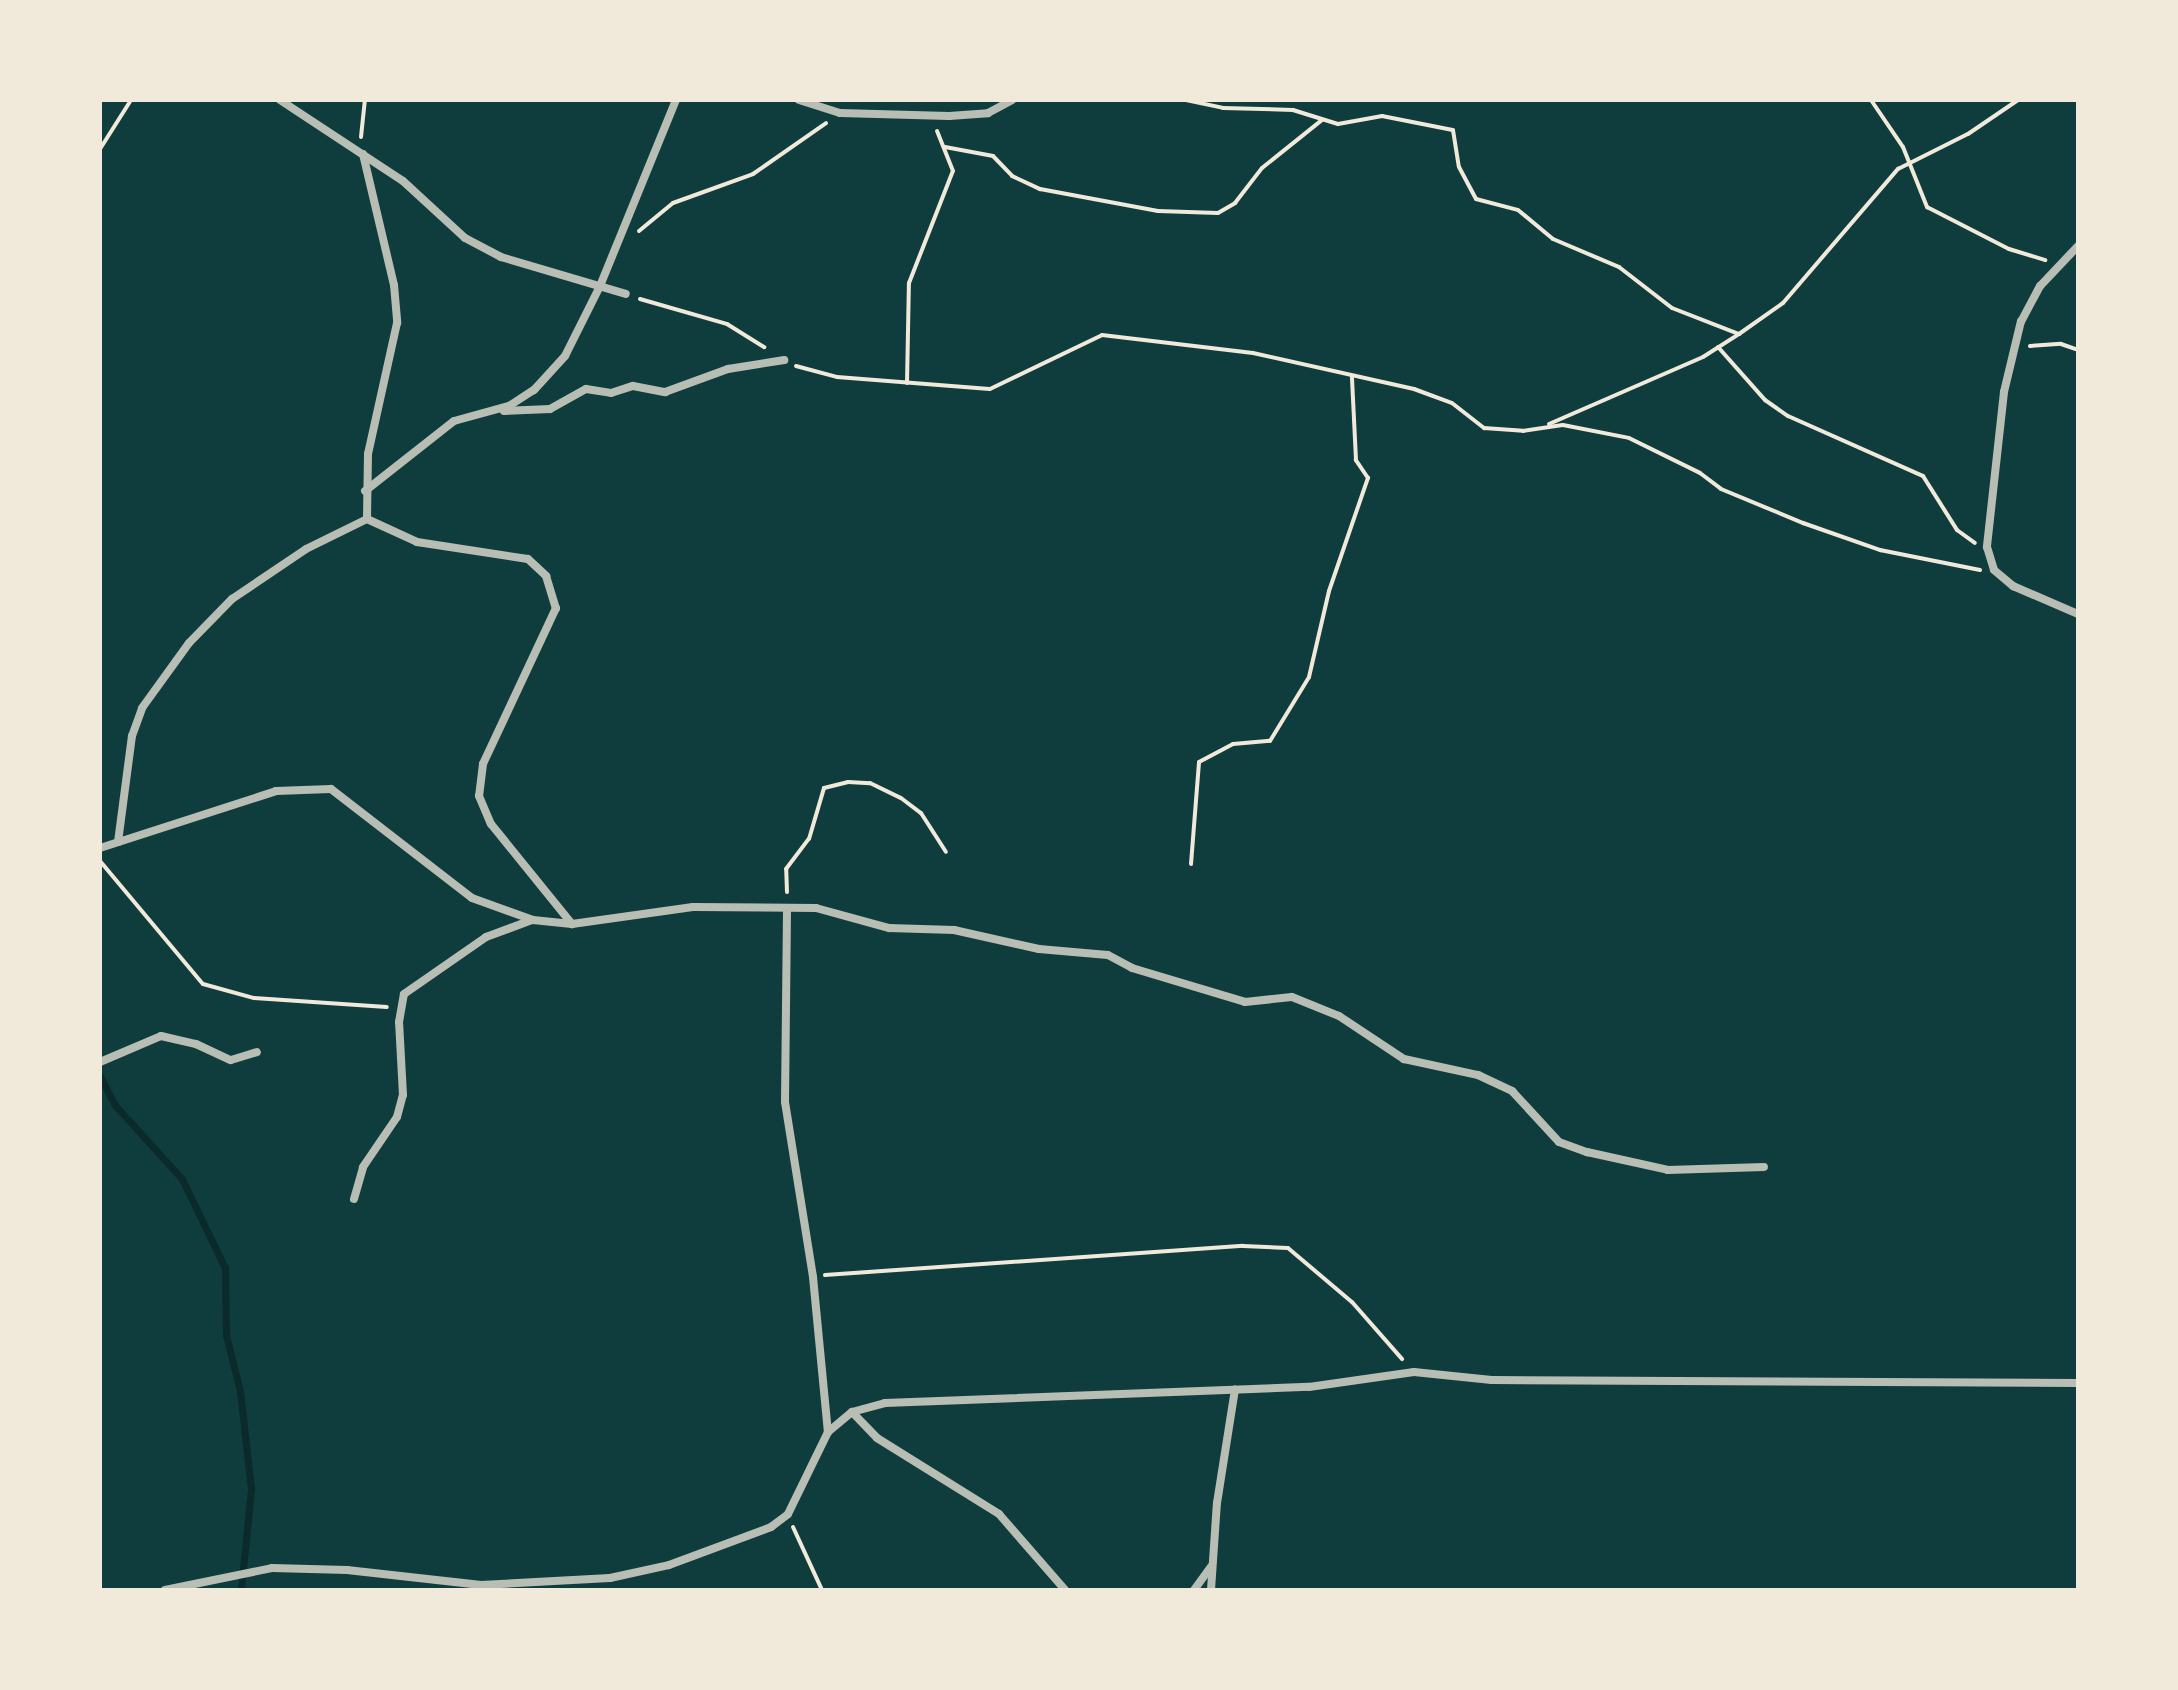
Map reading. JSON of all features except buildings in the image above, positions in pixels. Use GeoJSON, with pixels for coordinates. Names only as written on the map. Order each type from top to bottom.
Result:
{"type":"FeatureCollection","features":[{"type":"Feature","properties":{"kind":"street"},"geometry":{"type":"LineString","coordinates":[[280,100],[403,181],[465,238],[501,257],[626,294]]}},
{"type":"Feature","properties":{"kind":"street"},"geometry":{"type":"LineString","coordinates":[[365,491],[454,421],[509,406],[534,390],[565,356],[600,286],[676,100]]}},
{"type":"Feature","properties":{"kind":"street"},"geometry":{"type":"LineString","coordinates":[[799,100],[840,113],[928,115],[988,113],[1012,100]]}},
{"type":"Feature","properties":{"kind":"street"},"geometry":{"type":"LineString","coordinates":[[363,154],[394,285],[397,323],[365,491],[367,519]]}},
{"type":"Feature","properties":{"kind":"street"},"geometry":{"type":"LineString","coordinates":[[2078,246],[2027,303],[2015,348],[1987,511],[1988,552],[2003,577],[2044,603],[2078,614]]}},
{"type":"Feature","properties":{"kind":"street"},"geometry":{"type":"LineString","coordinates":[[487,412],[550,409],[586,389],[675,390],[728,369],[784,360]]}},
{"type":"Feature","properties":{"kind":"street"},"geometry":{"type":"LineString","coordinates":[[118,842],[132,736],[142,708],[189,643],[232,599],[306,549],[367,519]]}},
{"type":"Feature","properties":{"kind":"street"},"geometry":{"type":"LineString","coordinates":[[367,519],[417,542],[528,559],[546,576],[556,608],[483,764],[479,796],[491,824],[572,924]]}},
{"type":"Feature","properties":{"kind":"street"},"geometry":{"type":"LineString","coordinates":[[100,848],[276,791],[331,789],[472,898],[533,920],[572,924],[693,907],[787,911],[816,908],[889,928],[954,930],[1039,949],[1108,955],[1132,968],[1245,1002],[1292,997],[1339,1016],[1404,1059],[1478,1075],[1512,1091],[1559,1142],[1587,1152],[1668,1170],[1764,1167]]}},
{"type":"Feature","properties":{"kind":"street"},"geometry":{"type":"LineString","coordinates":[[787,911],[785,1102],[813,1277],[828,1432]]}},
{"type":"Feature","properties":{"kind":"street"},"geometry":{"type":"LineString","coordinates":[[354,1199],[363,1167],[397,1117],[403,1095],[401,1009],[409,989],[486,937],[533,920]]}},
{"type":"Feature","properties":{"kind":"street"},"geometry":{"type":"LineString","coordinates":[[100,1062],[161,1036],[196,1044],[231,1060],[257,1052]]}},
{"type":"Feature","properties":{"kind":"street"},"geometry":{"type":"LineString","coordinates":[[165,1590],[223,1581],[272,1568],[347,1570],[481,1585],[610,1578],[725,1548],[788,1514],[828,1432],[852,1412],[885,1403],[1309,1387],[1414,1372],[1492,1380],[2078,1383]]}},
{"type":"Feature","properties":{"kind":"street"},"geometry":{"type":"LineString","coordinates":[[1211,1590],[1235,1389]]}},
{"type":"Feature","properties":{"kind":"street"},"geometry":{"type":"LineString","coordinates":[[852,1412],[877,1438],[999,1514],[1065,1590]]}},
{"type":"Feature","properties":{"kind":"street"},"geometry":{"type":"LineString","coordinates":[[1194,1590],[1212,1566]]}},
{"type":"Feature","properties":{"kind":"street"},"geometry":{"type":"LineString","coordinates":[[1050,1572],[1053,1590]]}},
{"type":"Feature","properties":{"kind":"path"},"geometry":{"type":"LineString","coordinates":[[100,149],[131,100]]}},
{"type":"Feature","properties":{"kind":"path"},"geometry":{"type":"LineString","coordinates":[[363,154],[365,100]]}},
{"type":"Feature","properties":{"kind":"path"},"geometry":{"type":"LineString","coordinates":[[1143,100],[1172,100]]}},
{"type":"Feature","properties":{"kind":"path"},"geometry":{"type":"LineString","coordinates":[[1186,100],[1223,108],[1293,110],[1346,125],[1382,116],[1453,130],[1459,167],[1476,199],[1518,210],[1553,239],[1619,267],[1672,308],[1739,334]]}},
{"type":"Feature","properties":{"kind":"path"},"geometry":{"type":"LineString","coordinates":[[1871,100],[1909,161],[1927,207],[2009,249],[2062,265]]}},
{"type":"Feature","properties":{"kind":"path"},"geometry":{"type":"LineString","coordinates":[[1544,427],[1718,347],[1739,334],[1783,303],[1871,195],[1909,161],[1968,134],[2018,100]]}},
{"type":"Feature","properties":{"kind":"path"},"geometry":{"type":"LineString","coordinates":[[617,246],[673,203],[753,174],[840,113]]}},
{"type":"Feature","properties":{"kind":"path"},"geometry":{"type":"LineString","coordinates":[[907,383],[909,283],[920,246],[952,181],[945,147],[928,115]]}},
{"type":"Feature","properties":{"kind":"path"},"geometry":{"type":"LineString","coordinates":[[945,147],[993,156],[1012,176],[1040,189],[1130,207],[1218,213],[1235,203],[1262,168],[1322,120]]}},
{"type":"Feature","properties":{"kind":"path"},"geometry":{"type":"LineString","coordinates":[[626,294],[657,307],[727,324],[784,360],[837,377],[990,389],[1082,341],[1127,334],[1208,351],[1253,353],[1452,403],[1484,428],[1590,427],[1629,438],[1741,499],[1846,539],[2003,577]]}},
{"type":"Feature","properties":{"kind":"path"},"geometry":{"type":"LineString","coordinates":[[2015,348],[2042,343],[2078,350]]}},
{"type":"Feature","properties":{"kind":"path"},"geometry":{"type":"LineString","coordinates":[[1718,347],[1765,400],[1788,416],[1923,476],[1957,530],[1988,552]]}},
{"type":"Feature","properties":{"kind":"path"},"geometry":{"type":"LineString","coordinates":[[1191,864],[1199,762],[1233,744],[1270,741],[1309,677],[1329,591],[1368,478],[1356,460],[1352,377]]}},
{"type":"Feature","properties":{"kind":"path"},"geometry":{"type":"LineString","coordinates":[[787,911],[786,869],[809,839],[824,788],[870,783],[901,798],[921,813],[946,852]]}},
{"type":"Feature","properties":{"kind":"path"},"geometry":{"type":"LineString","coordinates":[[100,860],[203,984],[254,998],[401,1009]]}},
{"type":"Feature","properties":{"kind":"path"},"geometry":{"type":"LineString","coordinates":[[813,1277],[1243,1246],[1288,1248],[1352,1302],[1414,1372]]}},
{"type":"Feature","properties":{"kind":"path"},"geometry":{"type":"LineString","coordinates":[[788,1514],[822,1590]]}},
{"type":"Feature","properties":{"kind":"waterway"},"geometry":{"type":"LineString","coordinates":[[100,1076],[115,1105],[182,1179],[225,1268],[226,1335],[240,1391],[251,1489],[241,1590]]}}]}
